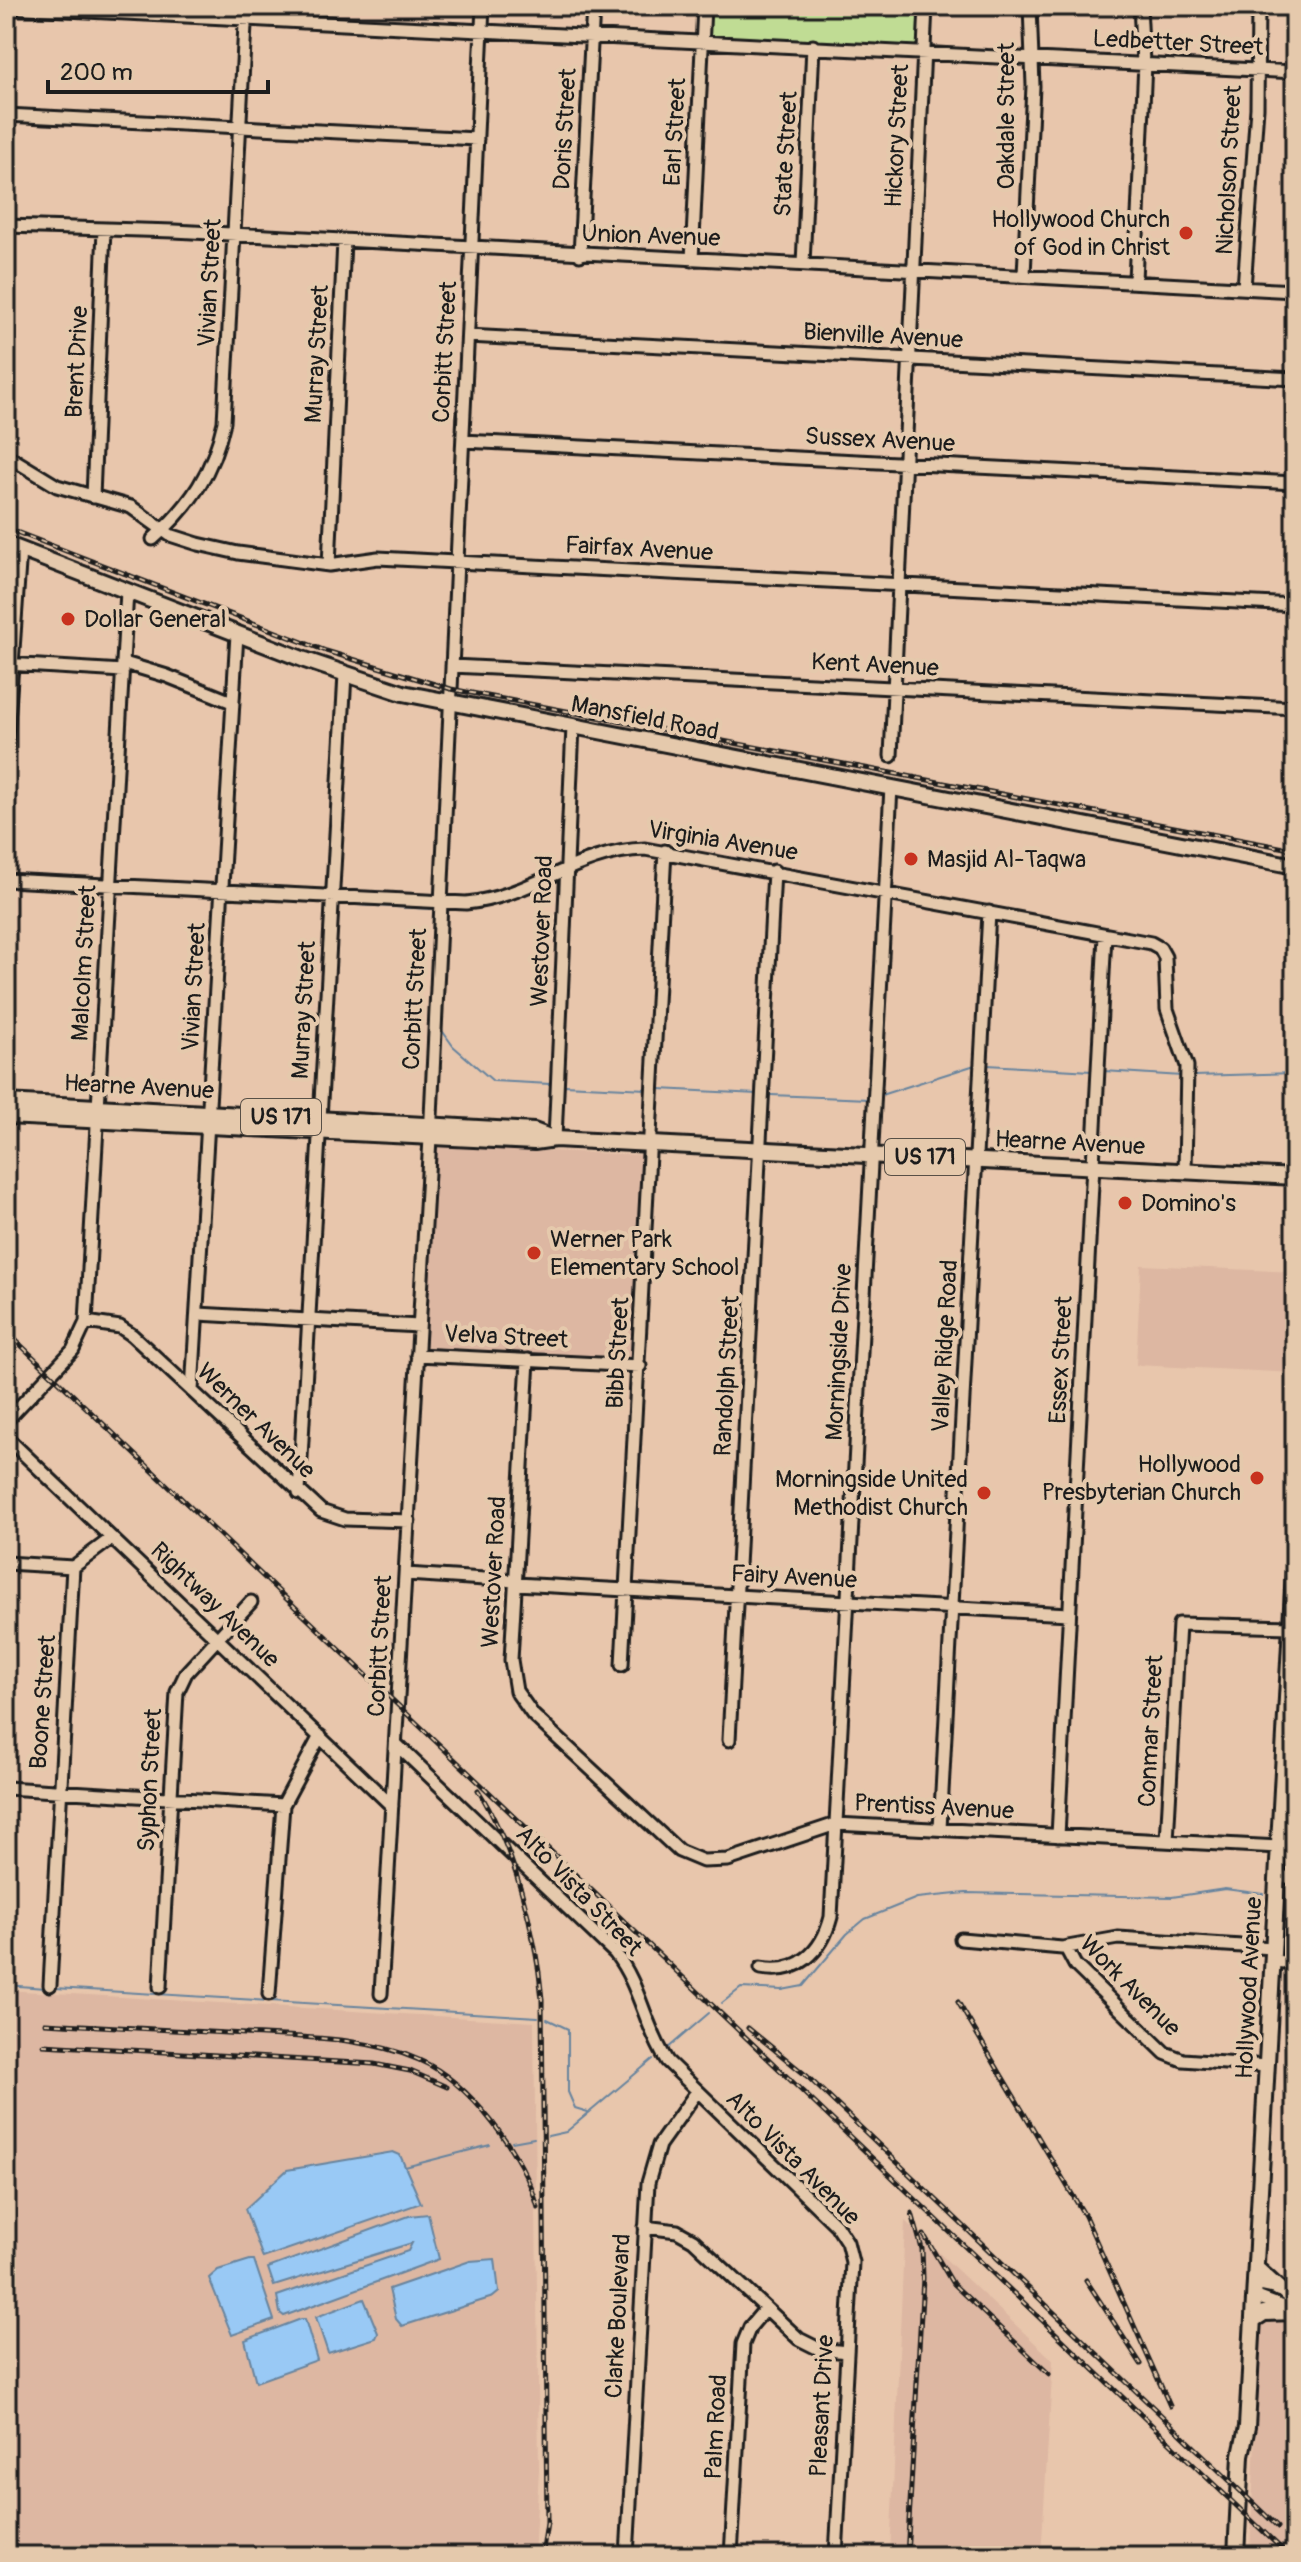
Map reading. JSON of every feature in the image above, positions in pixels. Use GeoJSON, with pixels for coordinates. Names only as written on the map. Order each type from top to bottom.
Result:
{"type":"FeatureCollection","features":[{"type":"Feature","properties":{"kind":"main road","name":"Mansfield Road"},"geometry":{"type":"LineString","coordinates":[[13,547],[237,634],[403,693],[1295,866]]}},
{"type":"Feature","properties":{"kind":"main road","name":"Hearne Avenue"},"geometry":{"type":"LineString","coordinates":[[6,1102],[98,1114],[430,1131],[541,1131],[555,1139],[1295,1177]]}},
{"type":"Feature","properties":{"kind":"main road","name":"Hearne Avenue"},"geometry":{"type":"LineString","coordinates":[[6,1116],[98,1114]]}},
{"type":"Feature","properties":{"kind":"main road","name":"Hollywood Avenue"},"geometry":{"type":"LineString","coordinates":[[1236,2556],[1241,2455],[1247,2427],[1295,1552]]}},
{"type":"Feature","properties":{"kind":"main road"},"geometry":{"type":"LineString","coordinates":[[1256,2268],[1279,2289]]}},
{"type":"Feature","properties":{"kind":"main road"},"geometry":{"type":"LineString","coordinates":[[1253,2320],[1264,2313],[1295,2312]]}},
{"type":"Feature","properties":{"kind":"main road","name":"Hollywood Avenue"},"geometry":{"type":"LineString","coordinates":[[1244,2556],[1250,2455],[1247,2427]]}},
{"type":"Feature","properties":{"kind":"street","name":"Corbitt Street"},"geometry":{"type":"LineString","coordinates":[[381,1994],[442,903],[483,6]]}},
{"type":"Feature","properties":{"kind":"street","name":"Doris Street"},"geometry":{"type":"LineString","coordinates":[[580,255],[593,6]]}},
{"type":"Feature","properties":{"kind":"street","name":"Earl Street"},"geometry":{"type":"LineString","coordinates":[[692,260],[704,6]]}},
{"type":"Feature","properties":{"kind":"street","name":"Hickory Street"},"geometry":{"type":"LineString","coordinates":[[914,269],[926,6]]}},
{"type":"Feature","properties":{"kind":"street","name":"Oakdale Street"},"geometry":{"type":"LineString","coordinates":[[1024,275],[1033,86],[1030,6]]}},
{"type":"Feature","properties":{"kind":"street"},"geometry":{"type":"LineString","coordinates":[[1135,280],[1144,63],[1140,6]]}},
{"type":"Feature","properties":{"kind":"street","name":"Nicholson Street"},"geometry":{"type":"LineString","coordinates":[[1244,288],[1257,108],[1258,6]]}},
{"type":"Feature","properties":{"kind":"street","name":"Ledbetter Street"},"geometry":{"type":"LineString","coordinates":[[6,7],[246,12],[482,29],[1295,72]]}},
{"type":"Feature","properties":{"kind":"street","name":"Vivian Street"},"geometry":{"type":"LineString","coordinates":[[158,535],[183,512],[202,486],[220,444],[227,401],[246,12]]}},
{"type":"Feature","properties":{"kind":"street","name":"State Street"},"geometry":{"type":"LineString","coordinates":[[803,264],[813,46]]}},
{"type":"Feature","properties":{"kind":"street"},"geometry":{"type":"LineString","coordinates":[[6,115],[477,139]]}},
{"type":"Feature","properties":{"kind":"street","name":"Union Avenue"},"geometry":{"type":"LineString","coordinates":[[6,226],[1135,280],[1295,291]]}},
{"type":"Feature","properties":{"kind":"street","name":"Brent Drive"},"geometry":{"type":"LineString","coordinates":[[93,497],[104,229]]}},
{"type":"Feature","properties":{"kind":"street","name":"Murray Street"},"geometry":{"type":"LineString","coordinates":[[329,565],[344,241]]}},
{"type":"Feature","properties":{"kind":"street"},"geometry":{"type":"LineString","coordinates":[[891,756],[914,269]]}},
{"type":"Feature","properties":{"kind":"street","name":"Bienville Avenue"},"geometry":{"type":"LineString","coordinates":[[468,336],[1295,379]]}},
{"type":"Feature","properties":{"kind":"street","name":"Sussex Avenue"},"geometry":{"type":"LineString","coordinates":[[463,441],[1295,483]]}},
{"type":"Feature","properties":{"kind":"street","name":"Fairfax Avenue"},"geometry":{"type":"LineString","coordinates":[[6,455],[57,486],[131,507],[158,535],[219,549],[329,565],[378,558],[1295,605]]}},
{"type":"Feature","properties":{"kind":"street"},"geometry":{"type":"LineString","coordinates":[[6,751],[13,547]]}},
{"type":"Feature","properties":{"kind":"street","name":"Malcolm Street"},"geometry":{"type":"LineString","coordinates":[[6,1421],[78,1342],[86,1322],[127,591]]}},
{"type":"Feature","properties":{"kind":"street","name":"Vivian Street"},"geometry":{"type":"LineString","coordinates":[[192,1391],[237,634]]}},
{"type":"Feature","properties":{"kind":"street"},"geometry":{"type":"LineString","coordinates":[[9,664],[123,667],[167,676],[232,702]]}},
{"type":"Feature","properties":{"kind":"street","name":"Kent Avenue"},"geometry":{"type":"LineString","coordinates":[[452,666],[1295,708]]}},
{"type":"Feature","properties":{"kind":"street","name":"Murray Street"},"geometry":{"type":"LineString","coordinates":[[299,1493],[345,674]]}},
{"type":"Feature","properties":{"kind":"street","name":"Westover Road"},"geometry":{"type":"LineString","coordinates":[[555,1139],[573,726]]}},
{"type":"Feature","properties":{"kind":"street","name":"Morningside Drive"},"geometry":{"type":"LineString","coordinates":[[761,1968],[793,1967],[810,1957],[823,1940],[831,1917],[891,787]]}},
{"type":"Feature","properties":{"kind":"street","name":"Virginia Avenue"},"geometry":{"type":"LineString","coordinates":[[6,880],[442,903],[478,902],[503,896],[591,857],[621,851],[665,851],[1151,943],[1165,957],[1167,1009],[1188,1073],[1185,1171]]}},
{"type":"Feature","properties":{"kind":"street","name":"Bibb Street"},"geometry":{"type":"LineString","coordinates":[[622,1665],[665,851]]}},
{"type":"Feature","properties":{"kind":"street","name":"Randolph Street"},"geometry":{"type":"LineString","coordinates":[[729,1740],[774,871]]}},
{"type":"Feature","properties":{"kind":"street","name":"Valley Ridge Road"},"geometry":{"type":"LineString","coordinates":[[940,1829],[989,912]]}},
{"type":"Feature","properties":{"kind":"street","name":"Essex Street"},"geometry":{"type":"LineString","coordinates":[[1058,1836],[1105,935]]}},
{"type":"Feature","properties":{"kind":"street","name":"Velva Street"},"geometry":{"type":"LineString","coordinates":[[198,1314],[419,1326]]}},
{"type":"Feature","properties":{"kind":"street","name":"Werner Avenue"},"geometry":{"type":"LineString","coordinates":[[86,1322],[120,1327],[299,1493],[333,1516],[409,1521]]}},
{"type":"Feature","properties":{"kind":"street","name":"Velva Street"},"geometry":{"type":"LineString","coordinates":[[417,1355],[640,1366]]}},
{"type":"Feature","properties":{"kind":"street","name":"Westover Road"},"geometry":{"type":"LineString","coordinates":[[516,1691],[511,1660],[528,1360]]}},
{"type":"Feature","properties":{"kind":"street","name":"Rightway Avenue"},"geometry":{"type":"LineString","coordinates":[[6,1437],[392,1806]]}},
{"type":"Feature","properties":{"kind":"street"},"geometry":{"type":"LineString","coordinates":[[6,1563],[73,1567],[112,1538]]}},
{"type":"Feature","properties":{"kind":"street","name":"Boone Street"},"geometry":{"type":"LineString","coordinates":[[50,1985],[73,1567]]}},
{"type":"Feature","properties":{"kind":"street","name":"Fairy Avenue"},"geometry":{"type":"LineString","coordinates":[[406,1574],[627,1591],[1069,1614]]}},
{"type":"Feature","properties":{"kind":"street","name":"Syphon Street"},"geometry":{"type":"LineString","coordinates":[[160,1987],[177,1692],[186,1673],[251,1602]]}},
{"type":"Feature","properties":{"kind":"street","name":"Conmar Street"},"geometry":{"type":"LineString","coordinates":[[1167,1841],[1179,1624],[1291,1627]]}},
{"type":"Feature","properties":{"kind":"street","name":"Prentiss Avenue"},"geometry":{"type":"LineString","coordinates":[[516,1691],[533,1715],[672,1846],[703,1861],[728,1860],[836,1824],[1279,1847]]}},
{"type":"Feature","properties":{"kind":"street"},"geometry":{"type":"LineString","coordinates":[[269,1994],[283,1805],[320,1736]]}},
{"type":"Feature","properties":{"kind":"street","name":"Alto Vista Street"},"geometry":{"type":"LineString","coordinates":[[397,1745],[615,1953],[631,1976],[661,2052],[696,2093]]}},
{"type":"Feature","properties":{"kind":"street"},"geometry":{"type":"LineString","coordinates":[[6,1788],[283,1805]]}},
{"type":"Feature","properties":{"kind":"street"},"geometry":{"type":"LineString","coordinates":[[1277,1875],[1295,1879]]}},
{"type":"Feature","properties":{"kind":"street"},"geometry":{"type":"LineString","coordinates":[[1066,1948],[1118,1938],[1273,1954],[1295,1963]]}},
{"type":"Feature","properties":{"kind":"street","name":"Work Avenue"},"geometry":{"type":"LineString","coordinates":[[961,1939],[1066,1948],[1075,1965],[1165,2053],[1183,2060],[1267,2066]]}},
{"type":"Feature","properties":{"kind":"street","name":"Clarke Boulevard"},"geometry":{"type":"LineString","coordinates":[[627,2556],[648,2183],[655,2155],[668,2129],[696,2093]]}},
{"type":"Feature","properties":{"kind":"street","name":"Alto Vista Avenue"},"geometry":{"type":"LineString","coordinates":[[696,2093],[836,2225],[847,2242],[852,2258]]}},
{"type":"Feature","properties":{"kind":"street"},"geometry":{"type":"LineString","coordinates":[[645,2227],[677,2231],[693,2240],[809,2345],[847,2352]]}},
{"type":"Feature","properties":{"kind":"street","name":"Pleasant Drive"},"geometry":{"type":"LineString","coordinates":[[836,2556],[852,2258]]}},
{"type":"Feature","properties":{"kind":"street"},"geometry":{"type":"LineString","coordinates":[[1254,2290],[1279,2289],[1295,2303]]}},
{"type":"Feature","properties":{"kind":"street"},"geometry":{"type":"LineString","coordinates":[[1254,2290],[1295,2312]]}},
{"type":"Feature","properties":{"kind":"street","name":"Palm Road"},"geometry":{"type":"LineString","coordinates":[[731,2556],[743,2344],[750,2327],[766,2308]]}},
{"type":"Feature","properties":{"kind":"shaded area","name":"Werner Park Elementary School"},"geometry":{"type":"Polygon","coordinates":[[[434,1146],[643,1155],[634,1362],[422,1351],[434,1146]]]}},
{"type":"Feature","properties":{"kind":"shaded area"},"geometry":{"type":"Polygon","coordinates":[[[1141,1265],[1295,1272],[1295,1373],[1136,1365],[1141,1265]]]}},
{"type":"Feature","properties":{"kind":"shaded area"},"geometry":{"type":"Polygon","coordinates":[[[6,1990],[534,2022],[539,2470],[534,2556],[6,2556],[6,1990]]]}},
{"type":"Feature","properties":{"kind":"shaded area"},"geometry":{"type":"Polygon","coordinates":[[[905,2221],[1053,2360],[1041,2556],[890,2556],[905,2221]]]}},
{"type":"Feature","properties":{"kind":"shaded area"},"geometry":{"type":"Polygon","coordinates":[[[1295,2317],[1295,2556],[1250,2556],[1260,2319],[1295,2317]]]}},
{"type":"Feature","properties":{"kind":"green space"},"geometry":{"type":"Polygon","coordinates":[[[707,6],[921,6],[918,47],[706,36],[707,6]]]}},
{"type":"Feature","properties":{"kind":"water"},"geometry":{"type":"Polygon","coordinates":[[[393,2152],[400,2155],[421,2203],[263,2258],[245,2209],[287,2170],[393,2152]]]}},
{"type":"Feature","properties":{"kind":"water"},"geometry":{"type":"Polygon","coordinates":[[[428,2214],[439,2259],[284,2316],[280,2313],[277,2296],[408,2251],[412,2243],[274,2286],[268,2268],[409,2216],[428,2214]]]}},
{"type":"Feature","properties":{"kind":"water"},"geometry":{"type":"Polygon","coordinates":[[[495,2259],[499,2292],[493,2297],[402,2326],[396,2319],[389,2289],[470,2261],[495,2259]]]}},
{"type":"Feature","properties":{"kind":"water"},"geometry":{"type":"Polygon","coordinates":[[[254,2260],[274,2320],[232,2335],[209,2278],[218,2270],[254,2260]]]}},
{"type":"Feature","properties":{"kind":"water"},"geometry":{"type":"Polygon","coordinates":[[[364,2299],[378,2333],[376,2338],[328,2353],[316,2317],[364,2299]]]}},
{"type":"Feature","properties":{"kind":"water"},"geometry":{"type":"Polygon","coordinates":[[[305,2319],[317,2360],[256,2382],[245,2340],[305,2319]]]}},
{"type":"Feature","properties":{"kind":"waterway"},"geometry":{"type":"LineString","coordinates":[[6,887],[104,892]]}},
{"type":"Feature","properties":{"kind":"waterway"},"geometry":{"type":"LineString","coordinates":[[116,892],[215,897]]}},
{"type":"Feature","properties":{"kind":"waterway"},"geometry":{"type":"LineString","coordinates":[[228,898],[326,903]]}},
{"type":"Feature","properties":{"kind":"waterway"},"geometry":{"type":"LineString","coordinates":[[338,904],[432,909]]}},
{"type":"Feature","properties":{"kind":"waterway"},"geometry":{"type":"LineString","coordinates":[[441,1029],[453,1046],[493,1081],[550,1084]]}},
{"type":"Feature","properties":{"kind":"waterway"},"geometry":{"type":"LineString","coordinates":[[881,1095],[975,1065]]}},
{"type":"Feature","properties":{"kind":"waterway"},"geometry":{"type":"LineString","coordinates":[[987,1065],[1092,1071]]}},
{"type":"Feature","properties":{"kind":"waterway"},"geometry":{"type":"LineString","coordinates":[[1104,1071],[1182,1076]]}},
{"type":"Feature","properties":{"kind":"waterway"},"geometry":{"type":"LineString","coordinates":[[1194,1076],[1295,1073]]}},
{"type":"Feature","properties":{"kind":"waterway"},"geometry":{"type":"LineString","coordinates":[[564,1085],[647,1089]]}},
{"type":"Feature","properties":{"kind":"waterway"},"geometry":{"type":"LineString","coordinates":[[659,1089],[758,1094]]}},
{"type":"Feature","properties":{"kind":"waterway"},"geometry":{"type":"LineString","coordinates":[[771,1095],[869,1099]]}},
{"type":"Feature","properties":{"kind":"waterway"},"geometry":{"type":"LineString","coordinates":[[722,2003],[741,1988],[782,1990],[803,1986],[847,1934],[865,1919],[917,1898],[966,1893],[1172,1897],[1225,1889],[1263,1894]]}},
{"type":"Feature","properties":{"kind":"waterway"},"geometry":{"type":"LineString","coordinates":[[1289,1900],[1295,1900]]}},
{"type":"Feature","properties":{"kind":"waterway"},"geometry":{"type":"LineString","coordinates":[[6,1985],[45,1988]]}},
{"type":"Feature","properties":{"kind":"waterway"},"geometry":{"type":"LineString","coordinates":[[55,1988],[538,2017]]}},
{"type":"Feature","properties":{"kind":"waterway"},"geometry":{"type":"LineString","coordinates":[[667,2049],[709,2013]]}},
{"type":"Feature","properties":{"kind":"waterway"},"geometry":{"type":"LineString","coordinates":[[547,2019],[568,2029],[568,2092],[575,2108],[588,2112]]}},
{"type":"Feature","properties":{"kind":"waterway"},"geometry":{"type":"LineString","coordinates":[[548,2136],[566,2132],[653,2059]]}},
{"type":"Feature","properties":{"kind":"waterway"},"geometry":{"type":"LineString","coordinates":[[512,2142],[534,2138]]}},
{"type":"Feature","properties":{"kind":"waterway"},"geometry":{"type":"LineString","coordinates":[[405,2167],[490,2145]]}},
{"type":"Feature","properties":{"kind":"railway"},"geometry":{"type":"LineString","coordinates":[[6,528],[326,651],[451,689],[1295,850]]}},
{"type":"Feature","properties":{"kind":"railway"},"geometry":{"type":"LineString","coordinates":[[6,1331],[1289,2556]]}},
{"type":"Feature","properties":{"kind":"railway"},"geometry":{"type":"LineString","coordinates":[[478,1790],[502,1837],[521,1891],[535,1946],[542,1999],[547,2523],[542,2556]]}},
{"type":"Feature","properties":{"kind":"railway"},"geometry":{"type":"LineString","coordinates":[[958,2002],[1085,2216],[1170,2406]]}},
{"type":"Feature","properties":{"kind":"railway"},"geometry":{"type":"LineString","coordinates":[[45,2023],[311,2038],[356,2042],[398,2052],[438,2070],[475,2102],[508,2144],[521,2166],[538,2208]]}},
{"type":"Feature","properties":{"kind":"railway"},"geometry":{"type":"LineString","coordinates":[[748,2028],[808,2077],[1278,2527]]}},
{"type":"Feature","properties":{"kind":"railway"},"geometry":{"type":"LineString","coordinates":[[43,2045],[374,2064],[410,2071],[447,2087]]}},
{"type":"Feature","properties":{"kind":"railway"},"geometry":{"type":"LineString","coordinates":[[907,2556],[923,2278],[922,2249],[912,2213]]}},
{"type":"Feature","properties":{"kind":"railway"},"geometry":{"type":"LineString","coordinates":[[924,2235],[953,2284],[1049,2374]]}},
{"type":"Feature","properties":{"kind":"railway"},"geometry":{"type":"LineString","coordinates":[[1086,2280],[1141,2364]]}},
{"type":"Feature","properties":{"kind":"place","name":"Hollywood Church of God in Christ"},"geometry":{"type":"Point","coordinates":[1186,233]}},
{"type":"Feature","properties":{"kind":"place","name":"Dollar General"},"geometry":{"type":"Point","coordinates":[68,619]}},
{"type":"Feature","properties":{"kind":"place","name":"Masjid Al-Taqwa"},"geometry":{"type":"Point","coordinates":[911,859]}},
{"type":"Feature","properties":{"kind":"place","name":"Domino's"},"geometry":{"type":"Point","coordinates":[1125,1203]}},
{"type":"Feature","properties":{"kind":"place","name":"Werner Park Elementary School"},"geometry":{"type":"Point","coordinates":[534,1253]}},
{"type":"Feature","properties":{"kind":"place","name":"Hollywood Presbyterian Church"},"geometry":{"type":"Point","coordinates":[1257,1478]}},
{"type":"Feature","properties":{"kind":"place","name":"Morningside United Methodist Church"},"geometry":{"type":"Point","coordinates":[984,1493]}}]}
